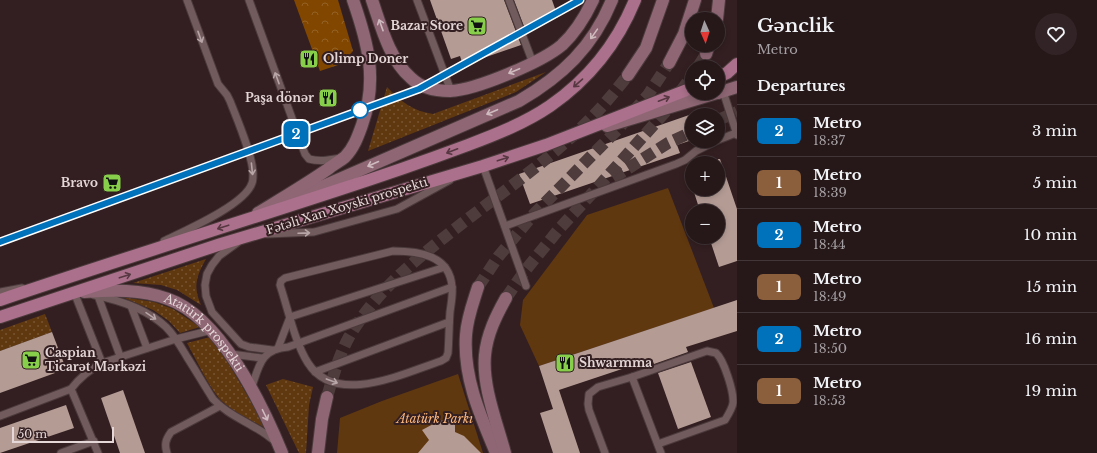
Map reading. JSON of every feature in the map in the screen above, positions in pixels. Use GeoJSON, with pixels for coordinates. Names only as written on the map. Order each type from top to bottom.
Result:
{"type":"FeatureCollection","features":[{"type":"Feature","properties":{"kind":"main road","name":"Fətəli Xan Xoyski prospekti"},"geometry":{"type":"LineString","coordinates":[[0,300],[414,165],[491,136],[529,118],[568,92],[587,76],[605,55],[627,19],[635,0]]}},
{"type":"Feature","properties":{"kind":"main road"},"geometry":{"type":"LineString","coordinates":[[725,74],[737,64]]}},
{"type":"Feature","properties":{"kind":"main road","name":"Fətəli Xan Xoyski prospekti"},"geometry":{"type":"LineString","coordinates":[[0,317],[251,235],[483,166],[546,145],[685,91]]}},
{"type":"Feature","properties":{"kind":"street"},"geometry":{"type":"LineString","coordinates":[[249,219],[315,178],[344,157],[353,145],[367,111],[371,82],[370,56],[353,0]]}},
{"type":"Feature","properties":{"kind":"street"},"geometry":{"type":"LineString","coordinates":[[372,0],[392,52],[404,71],[411,78],[426,88],[451,91],[465,89],[481,84],[533,63],[558,48],[575,31],[593,0]]}},
{"type":"Feature","properties":{"kind":"street"},"geometry":{"type":"LineString","coordinates":[[249,219],[519,101],[535,92],[552,80],[577,56],[598,28],[606,15],[612,0]]}},
{"type":"Feature","properties":{"kind":"street"},"geometry":{"type":"LineString","coordinates":[[628,75],[646,48],[663,0]]}},
{"type":"Feature","properties":{"kind":"street"},"geometry":{"type":"LineString","coordinates":[[669,63],[684,34],[694,0]]}},
{"type":"Feature","properties":{"kind":"street"},"geometry":{"type":"LineString","coordinates":[[718,12],[719,0]]}},
{"type":"Feature","properties":{"kind":"street"},"geometry":{"type":"LineString","coordinates":[[725,90],[737,87]]}},
{"type":"Feature","properties":{"kind":"street"},"geometry":{"type":"LineString","coordinates":[[546,145],[693,100]]}},
{"type":"Feature","properties":{"kind":"street"},"geometry":{"type":"LineString","coordinates":[[478,287],[470,312],[466,334],[467,370],[478,409],[496,453]]}},
{"type":"Feature","properties":{"kind":"street","name":"Atatürk prospekti"},"geometry":{"type":"LineString","coordinates":[[74,292],[118,290],[150,293],[170,299],[186,307],[212,330],[231,354],[263,410],[280,448]]}},
{"type":"Feature","properties":{"kind":"street"},"geometry":{"type":"LineString","coordinates":[[505,453],[487,385],[485,356],[494,319],[506,298]]}},
{"type":"Feature","properties":{"kind":"street"},"geometry":{"type":"LineString","coordinates":[[318,453],[322,420],[327,397]]}},
{"type":"Feature","properties":{"kind":"lane"},"geometry":{"type":"LineString","coordinates":[[136,255],[211,217],[234,203],[252,184],[253,173],[251,159],[227,94],[218,84],[187,0]]}},
{"type":"Feature","properties":{"kind":"lane"},"geometry":{"type":"LineString","coordinates":[[248,0],[305,154],[309,159],[322,161],[344,157]]}},
{"type":"Feature","properties":{"kind":"lane"},"geometry":{"type":"LineString","coordinates":[[417,0],[451,91]]}},
{"type":"Feature","properties":{"kind":"lane"},"geometry":{"type":"LineString","coordinates":[[509,0],[533,63]]}},
{"type":"Feature","properties":{"kind":"lane"},"geometry":{"type":"LineString","coordinates":[[722,100],[737,134],[725,138]]}},
{"type":"Feature","properties":{"kind":"lane"},"geometry":{"type":"LineString","coordinates":[[505,226],[676,164],[685,160],[696,150],[701,148]]}},
{"type":"Feature","properties":{"kind":"lane"},"geometry":{"type":"LineString","coordinates":[[483,166],[526,286]]}},
{"type":"Feature","properties":{"kind":"lane"},"geometry":{"type":"LineString","coordinates":[[452,287],[288,347],[275,349],[249,347],[241,344],[212,312],[206,296],[205,284],[207,274],[219,256],[251,235],[314,232],[397,209],[470,169]]}},
{"type":"Feature","properties":{"kind":"lane"},"geometry":{"type":"LineString","coordinates":[[393,251],[413,251],[429,255],[445,266],[450,276],[452,287],[448,353],[446,358],[374,383],[344,385],[328,380],[315,372],[308,362],[299,343],[280,285],[281,280],[285,278],[393,251]]}},
{"type":"Feature","properties":{"kind":"lane"},"geometry":{"type":"LineString","coordinates":[[251,389],[262,358],[275,349],[290,317],[445,266]]}},
{"type":"Feature","properties":{"kind":"lane"},"geometry":{"type":"LineString","coordinates":[[0,292],[61,279]]}},
{"type":"Feature","properties":{"kind":"lane"},"geometry":{"type":"LineString","coordinates":[[74,292],[113,299],[148,314],[166,327],[176,340],[213,399],[227,412],[255,427],[280,448]]}},
{"type":"Feature","properties":{"kind":"lane"},"geometry":{"type":"LineString","coordinates":[[74,292],[102,363]]}},
{"type":"Feature","properties":{"kind":"lane"},"geometry":{"type":"LineString","coordinates":[[98,296],[120,356]]}},
{"type":"Feature","properties":{"kind":"lane"},"geometry":{"type":"LineString","coordinates":[[131,306],[147,348]]}},
{"type":"Feature","properties":{"kind":"lane"},"geometry":{"type":"LineString","coordinates":[[315,372],[449,322]]}},
{"type":"Feature","properties":{"kind":"lane"},"geometry":{"type":"LineString","coordinates":[[0,416],[71,389],[87,372],[102,363],[120,356],[212,330]]}},
{"type":"Feature","properties":{"kind":"lane"},"geometry":{"type":"LineString","coordinates":[[605,453],[589,410],[589,394],[598,387],[707,351],[716,353],[721,360],[733,395],[732,407],[725,420],[658,444]]}},
{"type":"Feature","properties":{"kind":"lane"},"geometry":{"type":"LineString","coordinates":[[231,354],[262,358]]}},
{"type":"Feature","properties":{"kind":"lane"},"geometry":{"type":"LineString","coordinates":[[632,377],[661,453]]}},
{"type":"Feature","properties":{"kind":"lane"},"geometry":{"type":"LineString","coordinates":[[71,389],[98,453]]}},
{"type":"Feature","properties":{"kind":"lane"},"geometry":{"type":"LineString","coordinates":[[167,453],[165,446],[166,439],[171,432],[220,406]]}},
{"type":"Feature","properties":{"kind":"lane"},"geometry":{"type":"LineString","coordinates":[[61,453],[94,441]]}},
{"type":"Feature","properties":{"kind":"green space"},"geometry":{"type":"Polygon","coordinates":[[[294,0],[338,0],[353,51],[341,64],[320,71],[294,0]]]}},
{"type":"Feature","properties":{"kind":"green space"},"geometry":{"type":"Polygon","coordinates":[[[546,72],[516,92],[368,151],[387,87],[397,97],[413,108],[433,114],[546,72]]]}},
{"type":"Feature","properties":{"kind":"green space"},"geometry":{"type":"Polygon","coordinates":[[[668,188],[685,232],[685,244],[689,244],[714,308],[539,366],[520,325],[523,300],[587,215],[668,188]]]}},
{"type":"Feature","properties":{"kind":"green space"},"geometry":{"type":"Polygon","coordinates":[[[206,259],[198,276],[196,287],[201,305],[177,290],[161,285],[133,283],[206,259]]]}},
{"type":"Feature","properties":{"kind":"green space"},"geometry":{"type":"Polygon","coordinates":[[[122,297],[154,302],[173,309],[200,327],[180,333],[169,321],[153,310],[122,297]]]}},
{"type":"Feature","properties":{"kind":"green space"},"geometry":{"type":"Polygon","coordinates":[[[45,314],[52,332],[0,351],[0,330],[45,314]]]}},
{"type":"Feature","properties":{"kind":"green space"},"geometry":{"type":"Polygon","coordinates":[[[210,337],[227,361],[267,429],[229,407],[219,398],[209,383],[187,343],[210,337]]]}},
{"type":"Feature","properties":{"kind":"green space","name":"Atatürk Parkı"},"geometry":{"type":"Polygon","coordinates":[[[458,374],[483,453],[337,453],[340,418],[382,401],[458,374]]]}},
{"type":"Feature","properties":{"kind":"green space"},"geometry":{"type":"Polygon","coordinates":[[[283,379],[313,387],[309,405],[306,453],[299,453],[266,385],[283,379]]]}},
{"type":"Feature","properties":{"kind":"building","name":"Bazar Store"},"geometry":{"type":"Polygon","coordinates":[[[430,0],[504,0],[521,45],[463,65],[460,56],[451,59],[430,0]]]}},
{"type":"Feature","properties":{"kind":"building"},"geometry":{"type":"Polygon","coordinates":[[[514,0],[552,0],[558,17],[525,29],[514,0]]]}},
{"type":"Feature","properties":{"kind":"building"},"geometry":{"type":"Polygon","coordinates":[[[685,116],[685,142],[677,145],[680,153],[530,204],[519,174],[685,116]]]}},
{"type":"Feature","properties":{"kind":"building"},"geometry":{"type":"Polygon","coordinates":[[[725,174],[737,209],[737,261],[719,267],[711,244],[725,244],[725,204],[698,204],[695,196],[725,196],[725,174]]]}},
{"type":"Feature","properties":{"kind":"building"},"geometry":{"type":"Polygon","coordinates":[[[737,300],[737,331],[686,347],[688,352],[654,364],[652,359],[559,390],[580,453],[553,453],[540,413],[553,409],[539,366],[737,300]]]}},
{"type":"Feature","properties":{"kind":"building","name":"Caspian Ticarət Mərkəzi"},"geometry":{"type":"Polygon","coordinates":[[[52,332],[66,369],[0,393],[0,351],[52,332]]]}},
{"type":"Feature","properties":{"kind":"building"},"geometry":{"type":"Polygon","coordinates":[[[691,362],[711,417],[678,429],[658,373],[691,362]]]}},
{"type":"Feature","properties":{"kind":"building"},"geometry":{"type":"Polygon","coordinates":[[[123,390],[145,453],[120,453],[101,398],[123,390]]]}},
{"type":"Feature","properties":{"kind":"building"},"geometry":{"type":"Polygon","coordinates":[[[66,405],[74,428],[0,453],[0,428],[66,405]]]}},
{"type":"Feature","properties":{"kind":"building"},"geometry":{"type":"Polygon","coordinates":[[[455,417],[455,432],[464,436],[481,453],[418,453],[429,440],[422,430],[437,422],[455,417]]]}},
{"type":"Feature","properties":{"kind":"tunnel"},"geometry":{"type":"LineString","coordinates":[[702,60],[706,54]]}},
{"type":"Feature","properties":{"kind":"tunnel"},"geometry":{"type":"LineString","coordinates":[[478,287],[498,257],[532,216],[617,130],[648,95],[669,63]]}},
{"type":"Feature","properties":{"kind":"tunnel"},"geometry":{"type":"LineString","coordinates":[[327,397],[345,344],[361,319],[388,286],[435,245],[527,174],[569,139],[612,95],[628,75]]}},
{"type":"Feature","properties":{"kind":"tunnel"},"geometry":{"type":"LineString","coordinates":[[506,298],[524,272],[559,229],[666,111],[685,85]]}},
{"type":"Feature","properties":{"kind":"tunnel"},"geometry":{"type":"LineString","coordinates":[[725,117],[737,112]]}},
{"type":"Feature","properties":{"kind":"tunnel"},"geometry":{"type":"LineString","coordinates":[[613,178],[668,143],[685,135]]}},
{"type":"Feature","properties":{"kind":"metro line","name":"2"},"geometry":{"type":"LineString","coordinates":[[0,242],[419,89],[580,0]]}},
{"type":"Feature","properties":{"kind":"place","name":"Bazar Store"},"geometry":{"type":"Point","coordinates":[477,26]}},
{"type":"Feature","properties":{"kind":"place","name":"Olimp Doner"},"geometry":{"type":"Point","coordinates":[309,59]}},
{"type":"Feature","properties":{"kind":"place","name":"Paşa dönər"},"geometry":{"type":"Point","coordinates":[328,98]}},
{"type":"Feature","properties":{"kind":"place","name":"Bravo"},"geometry":{"type":"Point","coordinates":[112,183]}},
{"type":"Feature","properties":{"kind":"place","name":"Caspian Ticarət Mərkəzi"},"geometry":{"type":"Point","coordinates":[31,360]}},
{"type":"Feature","properties":{"kind":"place","name":"Shwarmma"},"geometry":{"type":"Point","coordinates":[565,363]}}]}
